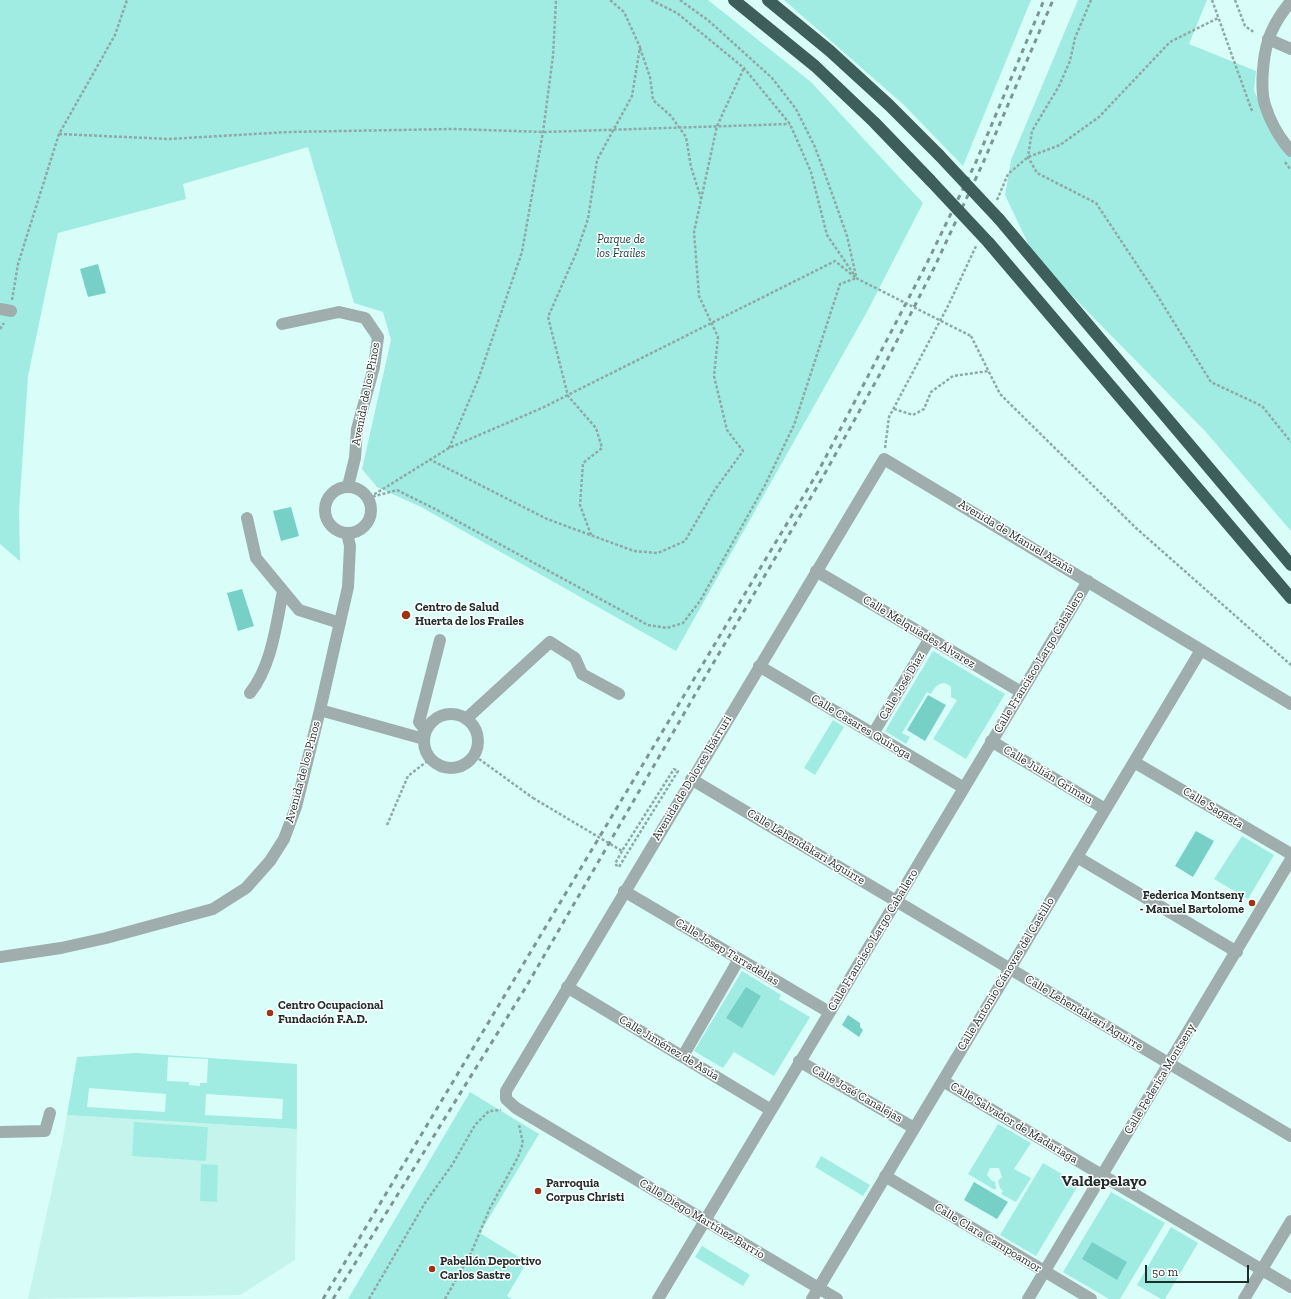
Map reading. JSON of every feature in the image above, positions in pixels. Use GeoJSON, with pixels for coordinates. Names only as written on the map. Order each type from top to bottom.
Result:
{"type":"FeatureCollection","features":[{"type":"Feature","properties":{"kind":"highway"},"geometry":{"type":"LineString","coordinates":[[734,0],[815,66],[874,122],[930,180],[1291,598]]}},
{"type":"Feature","properties":{"kind":"highway"},"geometry":{"type":"LineString","coordinates":[[768,0],[830,51],[889,105],[1000,219],[1291,565]]}},
{"type":"Feature","properties":{"kind":"street"},"geometry":{"type":"LineString","coordinates":[[1291,1],[1268,40],[1262,67],[1265,105],[1282,141],[1291,151]]}},
{"type":"Feature","properties":{"kind":"street"},"geometry":{"type":"LineString","coordinates":[[1268,40],[1291,49]]}},
{"type":"Feature","properties":{"kind":"street","name":"Avenida de los Pinos"},"geometry":{"type":"LineString","coordinates":[[282,324],[339,312],[365,318],[378,337],[374,367],[357,429],[355,458],[348,486]]}},
{"type":"Feature","properties":{"kind":"street","name":"Avenida de Dolores Ibárruri"},"geometry":{"type":"LineString","coordinates":[[507,1105],[506,1091],[624,891],[884,459]]}},
{"type":"Feature","properties":{"kind":"street","name":"Avenida de Manuel Azaña"},"geometry":{"type":"LineString","coordinates":[[884,459],[1088,580],[1291,704]]}},
{"type":"Feature","properties":{"kind":"street"},"geometry":{"type":"LineString","coordinates":[[348,486],[363,492],[368,498],[371,506],[367,522],[355,532],[347,533],[333,528],[327,521],[324,514],[324,506],[332,492],[340,487],[348,486]]}},
{"type":"Feature","properties":{"kind":"street"},"geometry":{"type":"LineString","coordinates":[[247,518],[256,558],[299,610],[340,623]]}},
{"type":"Feature","properties":{"kind":"street","name":"Avenida de los Pinos"},"geometry":{"type":"LineString","coordinates":[[0,957],[61,948],[106,938],[213,909],[246,888],[270,861],[284,839],[296,807],[320,710],[348,587],[350,546],[347,533]]}},
{"type":"Feature","properties":{"kind":"street","name":"Calle Melquiades Álvarez"},"geometry":{"type":"LineString","coordinates":[[816,571],[1021,692]]}},
{"type":"Feature","properties":{"kind":"street","name":"Calle Francisco Largo Caballero"},"geometry":{"type":"LineString","coordinates":[[658,1299],[1088,580]]}},
{"type":"Feature","properties":{"kind":"street"},"geometry":{"type":"LineString","coordinates":[[250,693],[260,680],[270,652],[283,591]]}},
{"type":"Feature","properties":{"kind":"street","name":"Calle José Díaz"},"geometry":{"type":"LineString","coordinates":[[873,734],[930,638]]}},
{"type":"Feature","properties":{"kind":"street"},"geometry":{"type":"LineString","coordinates":[[425,735],[431,723],[439,717],[448,714],[458,715],[466,719],[474,726],[478,735],[478,747],[475,756],[466,765],[457,768],[447,768],[438,765],[430,759],[425,749],[425,735],[419,722],[440,640]]}},
{"type":"Feature","properties":{"kind":"street"},"geometry":{"type":"LineString","coordinates":[[466,719],[550,642],[575,658],[582,674],[619,694]]}},
{"type":"Feature","properties":{"kind":"street","name":"Calle Antonio Cánovas del Castillo"},"geometry":{"type":"LineString","coordinates":[[812,1299],[1201,650]]}},
{"type":"Feature","properties":{"kind":"street","name":"Calle Casares Quiroga"},"geometry":{"type":"LineString","coordinates":[[759,666],[964,788]]}},
{"type":"Feature","properties":{"kind":"street"},"geometry":{"type":"LineString","coordinates":[[320,710],[425,735]]}},
{"type":"Feature","properties":{"kind":"street","name":"Calle Julián Grimau"},"geometry":{"type":"LineString","coordinates":[[991,742],[1105,809]]}},
{"type":"Feature","properties":{"kind":"street","name":"Calle Sagasta"},"geometry":{"type":"LineString","coordinates":[[1134,762],[1291,854]]}},
{"type":"Feature","properties":{"kind":"street","name":"Calle Lehendakari Aguirre"},"geometry":{"type":"LineString","coordinates":[[692,779],[1291,1136]]}},
{"type":"Feature","properties":{"kind":"street"},"geometry":{"type":"LineString","coordinates":[[1077,857],[1237,952]]}},
{"type":"Feature","properties":{"kind":"street","name":"Calle Federica Montseny"},"geometry":{"type":"LineString","coordinates":[[1028,1299],[1237,952],[1291,859]]}},
{"type":"Feature","properties":{"kind":"street","name":"Calle Josep Tarradellas"},"geometry":{"type":"LineString","coordinates":[[624,891],[829,1012]]}},
{"type":"Feature","properties":{"kind":"street"},"geometry":{"type":"LineString","coordinates":[[682,1056],[739,959]]}},
{"type":"Feature","properties":{"kind":"street","name":"Calle Jiménez de Asúa"},"geometry":{"type":"LineString","coordinates":[[567,987],[771,1110]]}},
{"type":"Feature","properties":{"kind":"street","name":"Calle José Canalejas"},"geometry":{"type":"LineString","coordinates":[[799,1061],[914,1128]]}},
{"type":"Feature","properties":{"kind":"street","name":"Calle Salvador de Madariaga"},"geometry":{"type":"LineString","coordinates":[[942,1081],[1291,1287]]}},
{"type":"Feature","properties":{"kind":"street","name":"Calle Diego Martínez Barrio"},"geometry":{"type":"LineString","coordinates":[[507,1105],[516,1108],[837,1299]]}},
{"type":"Feature","properties":{"kind":"street"},"geometry":{"type":"LineString","coordinates":[[0,1132],[45,1131],[50,1113]]}},
{"type":"Feature","properties":{"kind":"street","name":"Calle Clara Campoamor"},"geometry":{"type":"LineString","coordinates":[[885,1176],[1091,1299]]}},
{"type":"Feature","properties":{"kind":"street"},"geometry":{"type":"LineString","coordinates":[[1244,1299],[1291,1221]]}},
{"type":"Feature","properties":{"kind":"path"},"geometry":{"type":"LineString","coordinates":[[5,310],[58,134],[115,35],[127,0]]}},
{"type":"Feature","properties":{"kind":"path"},"geometry":{"type":"LineString","coordinates":[[449,448],[478,380],[522,252],[543,132],[553,56],[556,0]]}},
{"type":"Feature","properties":{"kind":"path"},"geometry":{"type":"LineString","coordinates":[[610,0],[624,12],[640,47],[650,78],[653,100],[671,116],[686,137],[691,167],[702,199]]}},
{"type":"Feature","properties":{"kind":"path"},"geometry":{"type":"LineString","coordinates":[[651,0],[683,18],[744,68],[790,124],[810,172],[827,235],[856,278]]}},
{"type":"Feature","properties":{"kind":"path"},"geometry":{"type":"LineString","coordinates":[[680,0],[709,21],[772,78],[796,109],[815,147],[834,199],[847,236],[856,278]]}},
{"type":"Feature","properties":{"kind":"path"},"geometry":{"type":"LineString","coordinates":[[1091,0],[1075,38],[1070,61],[1062,80],[1032,131],[1028,157],[1038,173],[1096,203],[1211,382],[1262,406],[1291,442]]}},
{"type":"Feature","properties":{"kind":"path"},"geometry":{"type":"LineString","coordinates":[[994,206],[1008,174],[1028,157],[1060,145],[1099,117],[1170,42],[1218,18],[1212,0]]}},
{"type":"Feature","properties":{"kind":"path"},"geometry":{"type":"LineString","coordinates":[[1234,0],[1245,26],[1256,33]]}},
{"type":"Feature","properties":{"kind":"path"},"geometry":{"type":"LineString","coordinates":[[592,536],[580,505],[583,463],[602,448],[596,428],[568,396],[548,317],[577,251],[586,226],[597,160],[632,96],[640,47]]}},
{"type":"Feature","properties":{"kind":"path"},"geometry":{"type":"LineString","coordinates":[[429,459],[546,519],[634,551],[658,554],[684,541],[714,491],[743,451],[727,430],[714,376],[718,337],[699,296],[694,232],[718,126],[744,68]]}},
{"type":"Feature","properties":{"kind":"path"},"geometry":{"type":"LineString","coordinates":[[58,134],[169,139],[288,132],[453,129],[543,132],[614,128],[790,124]]}},
{"type":"Feature","properties":{"kind":"path"},"geometry":{"type":"LineString","coordinates":[[884,459],[889,417],[984,242]]}},
{"type":"Feature","properties":{"kind":"path"},"geometry":{"type":"LineString","coordinates":[[368,498],[449,448],[568,396],[834,261],[856,278],[971,336],[1000,394],[1050,445],[1136,528],[1291,664]]}},
{"type":"Feature","properties":{"kind":"path"},"geometry":{"type":"LineString","coordinates":[[368,498],[398,490],[444,513],[648,625],[667,628],[683,623],[700,600],[765,485],[794,425],[840,284],[856,278]]}},
{"type":"Feature","properties":{"kind":"path"},"geometry":{"type":"LineString","coordinates":[[894,409],[913,415],[924,409],[930,392],[953,376],[989,371]]}},
{"type":"Feature","properties":{"kind":"path"},"geometry":{"type":"LineString","coordinates":[[475,756],[533,798],[622,851]]}},
{"type":"Feature","properties":{"kind":"path"},"geometry":{"type":"LineString","coordinates":[[387,826],[408,776],[430,759]]}},
{"type":"Feature","properties":{"kind":"path"},"geometry":{"type":"LineString","coordinates":[[674,769],[678,771],[619,867],[615,864],[622,851],[674,769]]}},
{"type":"Feature","properties":{"kind":"path"},"geometry":{"type":"LineString","coordinates":[[369,1299],[425,1203],[452,1165],[475,1125],[489,1111],[507,1105]]}},
{"type":"Feature","properties":{"kind":"path"},"geometry":{"type":"LineString","coordinates":[[445,1299],[471,1253],[490,1208],[518,1157],[523,1143],[517,1119]]}},
{"type":"Feature","properties":{"kind":"shaded area"},"geometry":{"type":"Polygon","coordinates":[[[98,264],[106,293],[88,297],[80,269],[98,264]]]}},
{"type":"Feature","properties":{"kind":"shaded area"},"geometry":{"type":"Polygon","coordinates":[[[291,507],[299,536],[281,541],[273,511],[291,507]]]}},
{"type":"Feature","properties":{"kind":"shaded area"},"geometry":{"type":"Polygon","coordinates":[[[242,589],[254,626],[238,631],[227,593],[242,589]]]}},
{"type":"Feature","properties":{"kind":"shaded area"},"geometry":{"type":"Polygon","coordinates":[[[928,695],[946,705],[925,741],[907,730],[928,695]]]}},
{"type":"Feature","properties":{"kind":"shaded area"},"geometry":{"type":"Polygon","coordinates":[[[1196,831],[1214,841],[1193,877],[1175,866],[1196,831]]]}},
{"type":"Feature","properties":{"kind":"shaded area"},"geometry":{"type":"Polygon","coordinates":[[[746,987],[761,996],[742,1028],[726,1018],[746,987]]]}},
{"type":"Feature","properties":{"kind":"shaded area"},"geometry":{"type":"Polygon","coordinates":[[[848,1015],[860,1023],[860,1027],[863,1030],[859,1037],[842,1025],[848,1015]]]}},
{"type":"Feature","properties":{"kind":"shaded area"},"geometry":{"type":"Polygon","coordinates":[[[67,1115],[297,1129],[295,1260],[240,1295],[28,1299],[67,1115]]]}},
{"type":"Feature","properties":{"kind":"shaded area"},"geometry":{"type":"Polygon","coordinates":[[[974,1182],[1008,1202],[997,1219],[964,1200],[974,1182]]]}},
{"type":"Feature","properties":{"kind":"shaded area"},"geometry":{"type":"Polygon","coordinates":[[[1092,1242],[1127,1262],[1117,1280],[1082,1259],[1092,1242]]]}},
{"type":"Feature","properties":{"kind":"green space","name":"Parque de los Frailes"},"geometry":{"type":"Polygon","coordinates":[[[0,0],[708,0],[811,82],[923,203],[868,310],[676,651],[421,507],[377,487],[362,469],[391,340],[383,312],[354,303],[308,147],[183,184],[186,199],[58,233],[28,376],[19,511],[20,561],[0,544],[0,0]]]}},
{"type":"Feature","properties":{"kind":"green space"},"geometry":{"type":"Polygon","coordinates":[[[784,0],[1031,0],[963,166],[904,105],[784,0]]]}},
{"type":"Feature","properties":{"kind":"green space"},"geometry":{"type":"Polygon","coordinates":[[[1078,0],[1207,0],[1189,44],[1256,71],[1254,90],[1271,131],[1291,156],[1291,531],[1205,431],[1035,258],[1005,195],[1011,160],[1078,0]]]}},
{"type":"Feature","properties":{"kind":"green space"},"geometry":{"type":"Polygon","coordinates":[[[933,651],[1005,694],[966,759],[933,739],[957,700],[951,697],[951,687],[945,683],[937,686],[931,694],[927,692],[902,733],[910,737],[906,744],[885,731],[933,651]]]}},
{"type":"Feature","properties":{"kind":"green space"},"geometry":{"type":"Polygon","coordinates":[[[833,720],[844,727],[815,775],[804,768],[833,720]]]}},
{"type":"Feature","properties":{"kind":"green space"},"geometry":{"type":"Polygon","coordinates":[[[1242,836],[1274,855],[1248,899],[1214,879],[1242,836]]]}},
{"type":"Feature","properties":{"kind":"green space"},"geometry":{"type":"Polygon","coordinates":[[[742,971],[781,995],[779,999],[810,1017],[774,1076],[734,1052],[723,1068],[694,1051],[742,971]]]}},
{"type":"Feature","properties":{"kind":"green space"},"geometry":{"type":"Polygon","coordinates":[[[136,1053],[297,1064],[297,1129],[67,1115],[77,1057],[136,1053]],[[168,1057],[167,1081],[189,1082],[189,1085],[200,1086],[200,1083],[207,1083],[208,1059],[168,1057]],[[89,1088],[87,1107],[165,1112],[166,1094],[89,1088]],[[206,1094],[205,1115],[282,1119],[283,1099],[206,1094]]]}},
{"type":"Feature","properties":{"kind":"green space"},"geometry":{"type":"Polygon","coordinates":[[[470,1092],[539,1134],[480,1233],[527,1262],[507,1296],[512,1299],[348,1299],[470,1092]]]}},
{"type":"Feature","properties":{"kind":"green space"},"geometry":{"type":"Polygon","coordinates":[[[134,1122],[208,1127],[206,1161],[132,1156],[134,1122]]]}},
{"type":"Feature","properties":{"kind":"green space"},"geometry":{"type":"Polygon","coordinates":[[[998,1124],[1031,1143],[1014,1169],[1031,1178],[1016,1202],[1001,1194],[1003,1191],[1000,1188],[998,1181],[1002,1177],[999,1168],[990,1168],[987,1175],[995,1182],[995,1190],[968,1174],[998,1124]]]}},
{"type":"Feature","properties":{"kind":"green space"},"geometry":{"type":"Polygon","coordinates":[[[821,1156],[870,1185],[863,1196],[815,1167],[821,1156]]]}},
{"type":"Feature","properties":{"kind":"green space"},"geometry":{"type":"Polygon","coordinates":[[[1043,1163],[1079,1184],[1036,1256],[1000,1235],[1043,1163]]]}},
{"type":"Feature","properties":{"kind":"green space"},"geometry":{"type":"Polygon","coordinates":[[[201,1164],[218,1165],[217,1202],[200,1201],[201,1164]]]}},
{"type":"Feature","properties":{"kind":"green space"},"geometry":{"type":"Polygon","coordinates":[[[1111,1192],[1165,1223],[1120,1299],[1109,1299],[1063,1272],[1111,1192]]]}},
{"type":"Feature","properties":{"kind":"green space"},"geometry":{"type":"Polygon","coordinates":[[[1171,1227],[1198,1243],[1165,1299],[1161,1299],[1137,1285],[1171,1227]]]}},
{"type":"Feature","properties":{"kind":"green space"},"geometry":{"type":"Polygon","coordinates":[[[702,1246],[750,1275],[743,1286],[695,1257],[702,1246]]]}},
{"type":"Feature","properties":{"kind":"railway"},"geometry":{"type":"LineString","coordinates":[[323,1299],[819,470],[926,265],[976,162],[1044,0]]}},
{"type":"Feature","properties":{"kind":"railway"},"geometry":{"type":"LineString","coordinates":[[333,1299],[526,987],[824,475],[881,372],[934,268],[983,163],[1053,0]]}},
{"type":"Feature","properties":{"kind":"place","name":"Centro de Salud Huerta de los Frailes"},"geometry":{"type":"Point","coordinates":[406,615]}},
{"type":"Feature","properties":{"kind":"place","name":"Federica Montseny - Manuel Bartolome"},"geometry":{"type":"Point","coordinates":[1252,903]}},
{"type":"Feature","properties":{"kind":"place","name":"Centro Ocupacional Fundación F.A.D."},"geometry":{"type":"Point","coordinates":[270,1013]}},
{"type":"Feature","properties":{"kind":"place","name":"Parroquia Corpus Christi"},"geometry":{"type":"Point","coordinates":[538,1191]}},
{"type":"Feature","properties":{"kind":"place","name":"Pabellón Deportivo Carlos Sastre"},"geometry":{"type":"Point","coordinates":[432,1269]}},
{"type":"Feature","properties":{"kind":"district","name":"Valdepelayo"},"geometry":{"type":"Point","coordinates":[1104,1181]}}]}
